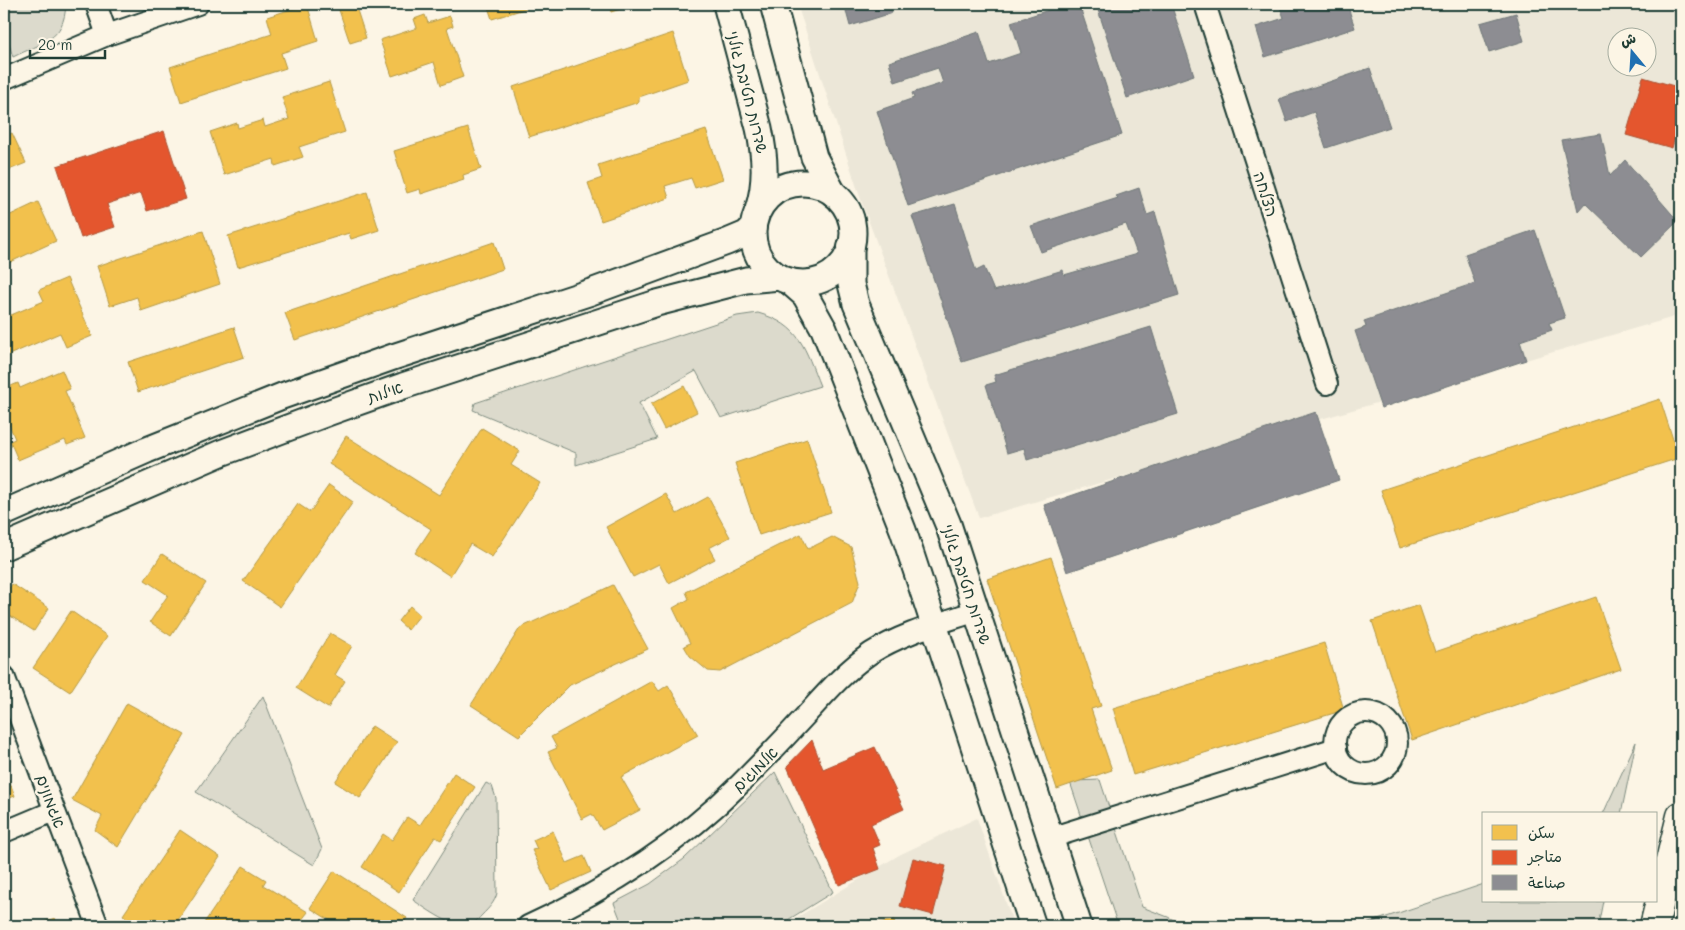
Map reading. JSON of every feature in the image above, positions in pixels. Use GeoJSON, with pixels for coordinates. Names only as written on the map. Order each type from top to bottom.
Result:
{"type":"FeatureCollection","features":[{"type":"Feature","properties":{"kind":"highway"},"geometry":{"type":"LineString","coordinates":[[1654,926],[1681,816]]}},
{"type":"Feature","properties":{"kind":"street"},"geometry":{"type":"LineString","coordinates":[[96,4],[107,35]]}},
{"type":"Feature","properties":{"kind":"street"},"geometry":{"type":"LineString","coordinates":[[4,79],[107,35],[198,4]]}},
{"type":"Feature","properties":{"kind":"street","name":"שדרות חטיבת גולני"},"geometry":{"type":"LineString","coordinates":[[726,4],[763,148],[764,186],[755,219]]}},
{"type":"Feature","properties":{"kind":"street"},"geometry":{"type":"LineString","coordinates":[[773,4],[814,157],[833,193],[846,208],[850,217],[852,237],[851,246],[842,264],[827,276],[808,282],[784,279]]}},
{"type":"Feature","properties":{"kind":"street","name":"הצלחה"},"geometry":{"type":"LineString","coordinates":[[1205,4],[1327,384]]}},
{"type":"Feature","properties":{"kind":"street"},"geometry":{"type":"LineString","coordinates":[[833,193],[816,185],[797,183],[787,185],[770,195],[755,219],[755,248],[759,257],[771,272],[805,295],[824,329],[904,530],[1033,926]]}},
{"type":"Feature","properties":{"kind":"street","name":"אילות"},"geometry":{"type":"LineString","coordinates":[[4,513],[174,439],[282,396],[610,285],[727,242],[746,234],[755,219]]}},
{"type":"Feature","properties":{"kind":"street","name":"שדרות חטיבת גולני"},"geometry":{"type":"LineString","coordinates":[[851,246],[851,284],[856,304],[940,505],[1079,926]]}},
{"type":"Feature","properties":{"kind":"street","name":"אילות"},"geometry":{"type":"LineString","coordinates":[[4,546],[221,453],[376,396],[657,304],[746,280],[784,279]]}},
{"type":"Feature","properties":{"kind":"street","name":"אלמוגים"},"geometry":{"type":"LineString","coordinates":[[528,926],[585,898],[663,849],[738,786],[774,750],[836,682],[860,661],[886,645],[976,611]]}},
{"type":"Feature","properties":{"kind":"street","name":"אגמונים"},"geometry":{"type":"LineString","coordinates":[[4,676],[98,926]]}},
{"type":"Feature","properties":{"kind":"street"},"geometry":{"type":"LineString","coordinates":[[1050,838],[1336,748]]}},
{"type":"Feature","properties":{"kind":"street"},"geometry":{"type":"LineString","coordinates":[[4,832],[54,810]]}},
{"type":"Feature","properties":{"kind":"shaded area"},"geometry":{"type":"Polygon","coordinates":[[[4,4],[66,4],[61,26],[50,39],[13,57],[4,28],[4,4]]]}},
{"type":"Feature","properties":{"kind":"shaded area"},"geometry":{"type":"Polygon","coordinates":[[[797,4],[1681,4],[1681,315],[979,518],[862,203],[797,4]]]}},
{"type":"Feature","properties":{"kind":"shaded area"},"geometry":{"type":"Polygon","coordinates":[[[758,313],[784,324],[793,332],[805,350],[820,386],[721,418],[696,371],[639,403],[657,439],[576,465],[576,453],[473,410],[475,403],[737,316],[758,313]]]}},
{"type":"Feature","properties":{"kind":"shaded area"},"geometry":{"type":"Polygon","coordinates":[[[263,696],[322,849],[314,865],[196,792],[263,696]]]}},
{"type":"Feature","properties":{"kind":"shaded area"},"geometry":{"type":"Polygon","coordinates":[[[1636,742],[1621,812],[1604,812],[1636,742]]]}},
{"type":"Feature","properties":{"kind":"shaded area"},"geometry":{"type":"Polygon","coordinates":[[[775,772],[833,892],[778,926],[623,926],[614,903],[650,884],[684,859],[775,772]]]}},
{"type":"Feature","properties":{"kind":"shaded area"},"geometry":{"type":"Polygon","coordinates":[[[1067,773],[1075,781],[1100,780],[1142,907],[1185,926],[1118,926],[1067,773]]]}},
{"type":"Feature","properties":{"kind":"shaded area"},"geometry":{"type":"Polygon","coordinates":[[[486,783],[492,786],[496,798],[497,893],[491,905],[474,923],[464,926],[441,918],[413,900],[486,783]]]}},
{"type":"Feature","properties":{"kind":"shaded area"},"geometry":{"type":"Polygon","coordinates":[[[977,818],[1014,926],[783,926],[899,855],[977,818]]]}},
{"type":"Feature","properties":{"kind":"shaded area"},"geometry":{"type":"Polygon","coordinates":[[[1482,885],[1482,902],[1603,902],[1598,926],[1360,926],[1482,885]]]}},
{"type":"Feature","properties":{"kind":"building: سكن"},"geometry":{"type":"Polygon","coordinates":[[[307,4],[318,41],[281,53],[286,68],[181,102],[170,67],[272,34],[267,17],[307,4]]]}},
{"type":"Feature","properties":{"kind":"building: سكن"},"geometry":{"type":"Polygon","coordinates":[[[337,4],[355,4],[366,38],[350,43],[337,4]]]}},
{"type":"Feature","properties":{"kind":"building: سكن"},"geometry":{"type":"Polygon","coordinates":[[[487,4],[540,4],[492,19],[487,4]]]}},
{"type":"Feature","properties":{"kind":"building: سكن"},"geometry":{"type":"Polygon","coordinates":[[[609,4],[636,4],[611,12],[609,4]]]}},
{"type":"Feature","properties":{"kind":"building: سكن"},"geometry":{"type":"Polygon","coordinates":[[[425,15],[428,23],[450,16],[453,26],[447,28],[463,77],[441,85],[434,62],[392,76],[380,40],[417,28],[414,19],[425,15]]]}},
{"type":"Feature","properties":{"kind":"building: سكن"},"geometry":{"type":"Polygon","coordinates":[[[673,33],[688,80],[639,97],[639,102],[529,137],[513,87],[673,33]]]}},
{"type":"Feature","properties":{"kind":"building: سكن"},"geometry":{"type":"Polygon","coordinates":[[[329,82],[345,132],[299,147],[303,157],[275,166],[274,159],[224,175],[210,132],[237,123],[238,128],[263,120],[265,127],[289,119],[282,97],[329,82]]]}},
{"type":"Feature","properties":{"kind":"building: سكن"},"geometry":{"type":"Polygon","coordinates":[[[468,128],[481,169],[463,175],[464,180],[421,194],[420,189],[407,193],[394,151],[468,128]]]}},
{"type":"Feature","properties":{"kind":"building: سكن"},"geometry":{"type":"Polygon","coordinates":[[[706,130],[723,179],[695,188],[691,178],[665,186],[669,198],[601,221],[588,183],[602,178],[598,165],[706,130]]]}},
{"type":"Feature","properties":{"kind":"building: سكن"},"geometry":{"type":"Polygon","coordinates":[[[12,133],[26,163],[4,172],[4,137],[12,133]]]}},
{"type":"Feature","properties":{"kind":"building: سكن"},"geometry":{"type":"Polygon","coordinates":[[[367,192],[379,230],[351,239],[349,233],[238,267],[228,236],[367,192]]]}},
{"type":"Feature","properties":{"kind":"building: سكن"},"geometry":{"type":"Polygon","coordinates":[[[38,202],[56,241],[4,265],[4,218],[38,202]]]}},
{"type":"Feature","properties":{"kind":"building: سكن"},"geometry":{"type":"Polygon","coordinates":[[[203,231],[220,284],[141,311],[137,297],[110,306],[97,266],[203,231]]]}},
{"type":"Feature","properties":{"kind":"building: سكن"},"geometry":{"type":"Polygon","coordinates":[[[494,242],[503,269],[295,340],[285,313],[494,242]]]}},
{"type":"Feature","properties":{"kind":"building: سكن"},"geometry":{"type":"Polygon","coordinates":[[[67,278],[92,336],[66,347],[60,333],[4,357],[4,318],[44,301],[39,290],[67,278]]]}},
{"type":"Feature","properties":{"kind":"building: سكن"},"geometry":{"type":"Polygon","coordinates":[[[234,327],[244,357],[138,392],[128,362],[234,327]]]}},
{"type":"Feature","properties":{"kind":"building: سكن"},"geometry":{"type":"Polygon","coordinates":[[[62,370],[70,389],[65,391],[85,438],[67,445],[65,440],[18,460],[10,441],[15,439],[4,412],[4,389],[18,383],[20,388],[62,370]]]}},
{"type":"Feature","properties":{"kind":"building: سكن"},"geometry":{"type":"Polygon","coordinates":[[[684,386],[697,412],[664,429],[651,404],[684,386]]]}},
{"type":"Feature","properties":{"kind":"building: سكن"},"geometry":{"type":"Polygon","coordinates":[[[1660,399],[1679,458],[1400,548],[1381,490],[1660,399]]]}},
{"type":"Feature","properties":{"kind":"building: سكن"},"geometry":{"type":"Polygon","coordinates":[[[482,428],[520,451],[511,465],[540,483],[492,557],[470,544],[450,576],[415,553],[431,529],[329,464],[346,436],[439,495],[482,428]]]}},
{"type":"Feature","properties":{"kind":"building: سكن"},"geometry":{"type":"Polygon","coordinates":[[[807,439],[831,512],[759,535],[735,463],[807,439]]]}},
{"type":"Feature","properties":{"kind":"building: سكن"},"geometry":{"type":"Polygon","coordinates":[[[329,485],[353,502],[280,607],[243,581],[298,504],[310,512],[329,485]]]}},
{"type":"Feature","properties":{"kind":"building: سكن"},"geometry":{"type":"Polygon","coordinates":[[[666,494],[677,514],[708,497],[730,537],[709,548],[715,559],[669,583],[659,564],[633,577],[606,527],[666,494]]]}},
{"type":"Feature","properties":{"kind":"building: سكن"},"geometry":{"type":"Polygon","coordinates":[[[801,534],[808,549],[832,537],[851,547],[860,582],[852,603],[720,672],[708,671],[690,656],[684,646],[690,643],[673,608],[689,599],[686,592],[801,534]]]}},
{"type":"Feature","properties":{"kind":"building: سكن"},"geometry":{"type":"Polygon","coordinates":[[[162,554],[206,583],[171,636],[150,622],[168,595],[145,580],[162,554]]]}},
{"type":"Feature","properties":{"kind":"building: سكن"},"geometry":{"type":"Polygon","coordinates":[[[1051,557],[1101,706],[1091,709],[1112,770],[1057,789],[987,579],[1051,557]]]}},
{"type":"Feature","properties":{"kind":"building: سكن"},"geometry":{"type":"Polygon","coordinates":[[[12,584],[49,608],[34,631],[4,612],[4,596],[12,584]]]}},
{"type":"Feature","properties":{"kind":"building: سكن"},"geometry":{"type":"Polygon","coordinates":[[[613,585],[648,649],[570,685],[519,736],[471,705],[520,628],[613,585]]]}},
{"type":"Feature","properties":{"kind":"building: سكن"},"geometry":{"type":"Polygon","coordinates":[[[1596,597],[1621,669],[1412,740],[1372,621],[1419,605],[1435,652],[1596,597]]]}},
{"type":"Feature","properties":{"kind":"building: سكن"},"geometry":{"type":"Polygon","coordinates":[[[410,606],[420,615],[408,630],[398,621],[410,606]]]}},
{"type":"Feature","properties":{"kind":"building: سكن"},"geometry":{"type":"Polygon","coordinates":[[[71,611],[107,636],[70,692],[33,668],[71,611]]]}},
{"type":"Feature","properties":{"kind":"building: سكن"},"geometry":{"type":"Polygon","coordinates":[[[330,633],[352,646],[335,675],[345,681],[328,708],[296,688],[330,633]]]}},
{"type":"Feature","properties":{"kind":"building: سكن"},"geometry":{"type":"Polygon","coordinates":[[[1324,643],[1344,710],[1133,775],[1113,708],[1324,643]]]}},
{"type":"Feature","properties":{"kind":"building: سكن"},"geometry":{"type":"Polygon","coordinates":[[[652,681],[659,691],[668,685],[698,735],[621,777],[640,810],[602,830],[592,814],[582,819],[548,752],[557,748],[551,737],[652,681]]]}},
{"type":"Feature","properties":{"kind":"building: سكن"},"geometry":{"type":"Polygon","coordinates":[[[127,703],[185,735],[118,847],[95,830],[102,816],[72,800],[127,703]]]}},
{"type":"Feature","properties":{"kind":"building: سكن"},"geometry":{"type":"Polygon","coordinates":[[[372,726],[397,742],[360,798],[335,782],[372,726]]]}},
{"type":"Feature","properties":{"kind":"building: سكن"},"geometry":{"type":"Polygon","coordinates":[[[4,767],[15,796],[4,800],[4,767]]]}},
{"type":"Feature","properties":{"kind":"building: سكن"},"geometry":{"type":"Polygon","coordinates":[[[454,773],[475,787],[441,840],[435,837],[399,892],[362,867],[383,834],[392,840],[407,817],[420,825],[454,773]]]}},
{"type":"Feature","properties":{"kind":"building: سكن"},"geometry":{"type":"Polygon","coordinates":[[[180,830],[220,857],[174,926],[133,926],[135,923],[123,915],[180,830]]]}},
{"type":"Feature","properties":{"kind":"building: سكن"},"geometry":{"type":"Polygon","coordinates":[[[553,831],[567,863],[584,856],[591,872],[551,890],[532,850],[537,849],[533,840],[553,831]]]}},
{"type":"Feature","properties":{"kind":"building: سكن"},"geometry":{"type":"Polygon","coordinates":[[[243,866],[266,880],[263,885],[308,912],[297,926],[202,926],[243,866]]]}},
{"type":"Feature","properties":{"kind":"building: سكن"},"geometry":{"type":"Polygon","coordinates":[[[334,871],[407,918],[402,926],[339,926],[310,908],[334,871]]]}},
{"type":"Feature","properties":{"kind":"building: سكن"},"geometry":{"type":"Polygon","coordinates":[[[55,918],[58,926],[32,926],[55,918]]]}},
{"type":"Feature","properties":{"kind":"building: سكن"},"geometry":{"type":"Polygon","coordinates":[[[894,920],[895,926],[863,926],[894,920]]]}},
{"type":"Feature","properties":{"kind":"building: متاجر"},"geometry":{"type":"Polygon","coordinates":[[[1643,78],[1681,88],[1681,115],[1672,148],[1626,135],[1643,78]]]}},
{"type":"Feature","properties":{"kind":"building: متاجر"},"geometry":{"type":"Polygon","coordinates":[[[164,131],[186,199],[147,211],[141,193],[107,204],[115,227],[81,238],[57,166],[164,131]]]}},
{"type":"Feature","properties":{"kind":"building: متاجر"},"geometry":{"type":"Polygon","coordinates":[[[812,740],[823,769],[875,747],[904,809],[871,824],[880,845],[873,848],[880,869],[839,885],[787,766],[812,740]]]}},
{"type":"Feature","properties":{"kind":"building: متاجر"},"geometry":{"type":"Polygon","coordinates":[[[913,858],[946,866],[933,915],[900,906],[913,858]]]}},
{"type":"Feature","properties":{"kind":"building: صناعة"},"geometry":{"type":"Polygon","coordinates":[[[844,4],[889,4],[892,13],[850,26],[844,4]]]}},
{"type":"Feature","properties":{"kind":"building: صناعة"},"geometry":{"type":"Polygon","coordinates":[[[1068,4],[1079,4],[1122,135],[908,206],[877,111],[914,98],[912,93],[943,83],[938,68],[895,82],[889,62],[979,32],[989,64],[1021,53],[1011,22],[1068,4]]]}},
{"type":"Feature","properties":{"kind":"building: صناعة"},"geometry":{"type":"Polygon","coordinates":[[[1108,4],[1171,4],[1194,75],[1127,98],[1097,7],[1108,4]]]}},
{"type":"Feature","properties":{"kind":"building: صناعة"},"geometry":{"type":"Polygon","coordinates":[[[1279,4],[1347,4],[1355,28],[1265,57],[1256,27],[1284,18],[1279,4]]]}},
{"type":"Feature","properties":{"kind":"building: صناعة"},"geometry":{"type":"Polygon","coordinates":[[[1516,13],[1524,41],[1489,52],[1480,23],[1516,13]]]}},
{"type":"Feature","properties":{"kind":"building: صناعة"},"geometry":{"type":"Polygon","coordinates":[[[1370,68],[1390,127],[1326,148],[1314,112],[1287,122],[1279,99],[1370,68]]]}},
{"type":"Feature","properties":{"kind":"building: صناعة"},"geometry":{"type":"Polygon","coordinates":[[[1601,134],[1610,176],[1625,160],[1678,221],[1641,257],[1585,203],[1578,211],[1561,140],[1601,134]]]}},
{"type":"Feature","properties":{"kind":"building: صناعة"},"geometry":{"type":"Polygon","coordinates":[[[1139,188],[1147,215],[1155,212],[1179,295],[962,362],[912,216],[955,204],[976,271],[984,267],[994,291],[1063,270],[1064,275],[1137,254],[1126,224],[1041,252],[1031,226],[1118,198],[1116,196],[1139,188]]]}},
{"type":"Feature","properties":{"kind":"building: صناعة"},"geometry":{"type":"Polygon","coordinates":[[[1535,230],[1565,318],[1549,323],[1552,330],[1520,341],[1526,360],[1381,408],[1355,331],[1366,327],[1364,321],[1475,283],[1465,254],[1535,230]]]}},
{"type":"Feature","properties":{"kind":"building: صناعة"},"geometry":{"type":"Polygon","coordinates":[[[1151,327],[1178,414],[1027,460],[1024,448],[1007,453],[986,385],[996,382],[994,375],[1151,327]]]}},
{"type":"Feature","properties":{"kind":"building: صناعة"},"geometry":{"type":"Polygon","coordinates":[[[1316,412],[1339,480],[1067,572],[1044,505],[1316,412]]]}}]}
